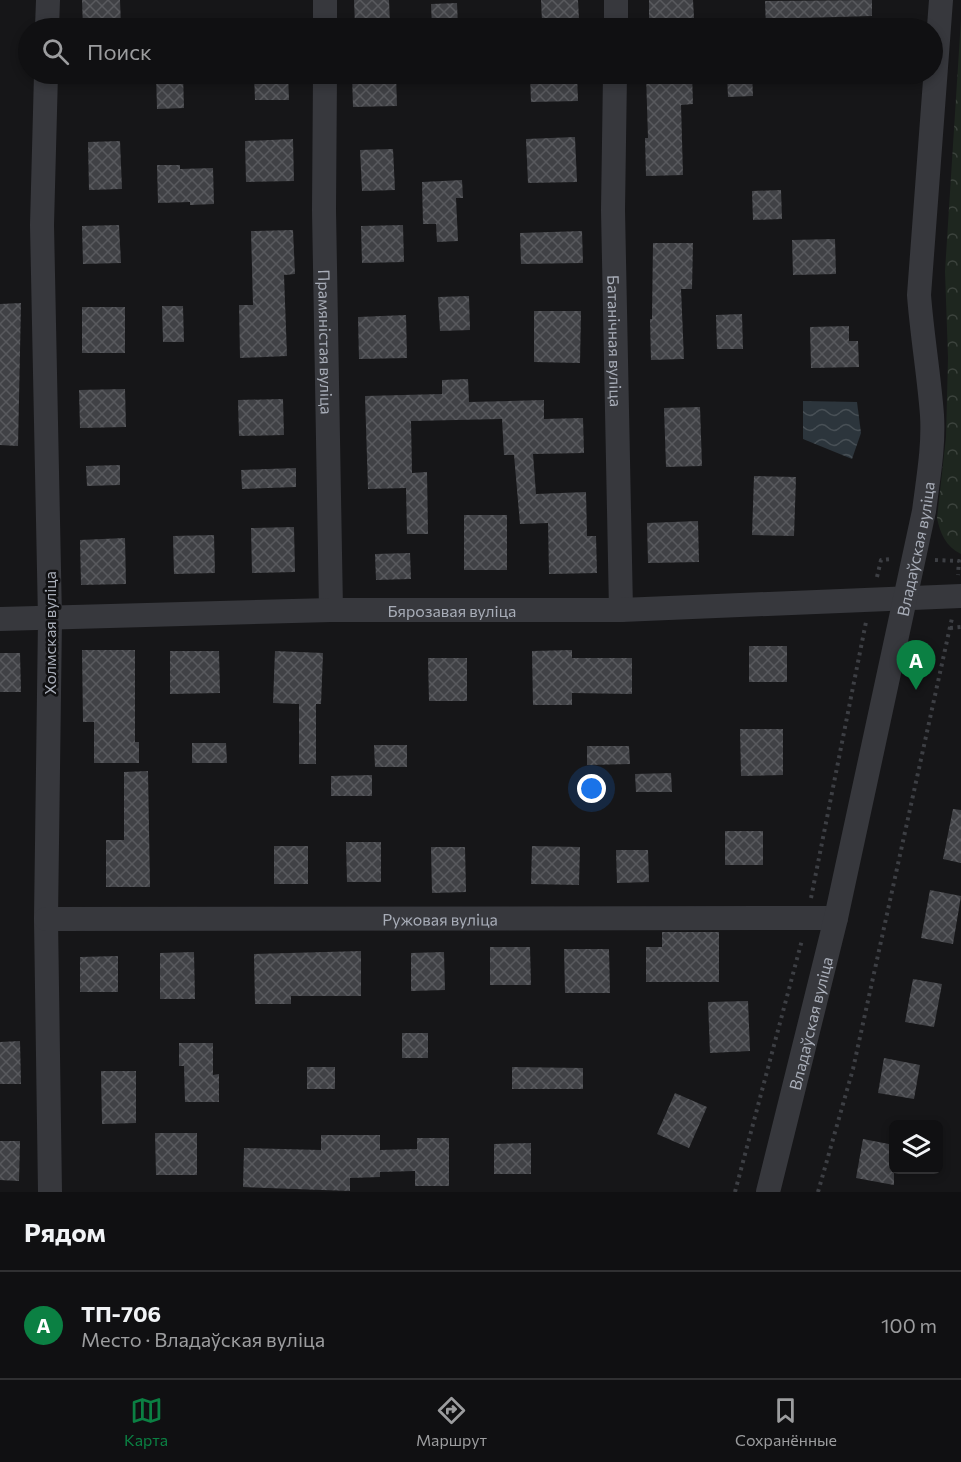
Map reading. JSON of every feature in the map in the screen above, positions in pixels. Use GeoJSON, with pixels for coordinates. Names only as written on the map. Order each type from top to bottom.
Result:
{"type":"FeatureCollection","features":[{"type":"Feature","properties":{"kind":"street"},"geometry":{"type":"LineString","coordinates":[[47,18],[48,0]]}},
{"type":"Feature","properties":{"kind":"street"},"geometry":{"type":"LineString","coordinates":[[325,0],[325,18]]}},
{"type":"Feature","properties":{"kind":"street"},"geometry":{"type":"LineString","coordinates":[[616,0],[616,18]]}},
{"type":"Feature","properties":{"kind":"street","name":"Владаўская вуліца"},"geometry":{"type":"LineString","coordinates":[[940,18],[941,0]]}},
{"type":"Feature","properties":{"kind":"street","name":"Холмская вуліца"},"geometry":{"type":"LineString","coordinates":[[46,84],[42,225],[50,619],[46,919],[50,1192]]}},
{"type":"Feature","properties":{"kind":"street","name":"Прамяністая вуліца"},"geometry":{"type":"LineString","coordinates":[[325,84],[324,210],[331,610]]}},
{"type":"Feature","properties":{"kind":"street","name":"Батанічная вуліца"},"geometry":{"type":"LineString","coordinates":[[615,84],[613,210],[621,610]]}},
{"type":"Feature","properties":{"kind":"street","name":"Владаўская вуліца"},"geometry":{"type":"LineString","coordinates":[[768,1192],[836,918],[924,511],[931,464],[932,416],[919,295],[935,84]]}},
{"type":"Feature","properties":{"kind":"street","name":"Бярозавая вуліца"},"geometry":{"type":"LineString","coordinates":[[0,620],[331,610],[621,610],[961,596]]}},
{"type":"Feature","properties":{"kind":"street","name":"Ружовая вуліца"},"geometry":{"type":"LineString","coordinates":[[46,919],[836,918]]}},
{"type":"Feature","properties":{"kind":"path"},"geometry":{"type":"LineString","coordinates":[[950,628],[961,627]]}},
{"type":"Feature","properties":{"kind":"green space"},"geometry":{"type":"Polygon","coordinates":[[[961,19],[961,554],[951,548],[944,539],[937,518],[946,437],[948,358],[945,271],[961,19]]]}},
{"type":"Feature","properties":{"kind":"water"},"geometry":{"type":"Polygon","coordinates":[[[803,401],[857,402],[861,433],[852,459],[803,439],[803,401]]]}},
{"type":"Feature","properties":{"kind":"building"},"geometry":{"type":"Polygon","coordinates":[[[82,0],[120,0],[121,18],[83,18],[82,0]]]}},
{"type":"Feature","properties":{"kind":"building"},"geometry":{"type":"Polygon","coordinates":[[[354,0],[389,0],[390,18],[355,18],[354,0]]]}},
{"type":"Feature","properties":{"kind":"building"},"geometry":{"type":"Polygon","coordinates":[[[541,0],[578,0],[579,18],[542,18],[541,0]]]}},
{"type":"Feature","properties":{"kind":"building"},"geometry":{"type":"Polygon","coordinates":[[[649,0],[693,0],[694,18],[649,18],[649,0]]]}},
{"type":"Feature","properties":{"kind":"building"},"geometry":{"type":"Polygon","coordinates":[[[872,0],[872,16],[766,18],[765,1],[872,0]]]}},
{"type":"Feature","properties":{"kind":"building"},"geometry":{"type":"Polygon","coordinates":[[[457,3],[458,18],[432,18],[431,4],[457,3]]]}},
{"type":"Feature","properties":{"kind":"building"},"geometry":{"type":"Polygon","coordinates":[[[156,84],[183,84],[184,108],[157,109],[156,84]]]}},
{"type":"Feature","properties":{"kind":"building"},"geometry":{"type":"Polygon","coordinates":[[[254,84],[288,84],[289,100],[255,100],[254,84]]]}},
{"type":"Feature","properties":{"kind":"building"},"geometry":{"type":"Polygon","coordinates":[[[352,84],[396,84],[397,106],[353,107],[352,84]]]}},
{"type":"Feature","properties":{"kind":"building"},"geometry":{"type":"Polygon","coordinates":[[[530,84],[577,84],[578,101],[531,102],[530,84]]]}},
{"type":"Feature","properties":{"kind":"building"},"geometry":{"type":"Polygon","coordinates":[[[646,84],[692,84],[693,104],[681,105],[683,175],[646,176],[645,138],[648,138],[646,84]]]}},
{"type":"Feature","properties":{"kind":"building"},"geometry":{"type":"Polygon","coordinates":[[[727,84],[752,84],[753,96],[728,97],[727,84]]]}},
{"type":"Feature","properties":{"kind":"building"},"geometry":{"type":"Polygon","coordinates":[[[575,137],[577,182],[528,183],[526,139],[575,137]]]}},
{"type":"Feature","properties":{"kind":"building"},"geometry":{"type":"Polygon","coordinates":[[[293,139],[294,181],[246,182],[245,141],[293,139]]]}},
{"type":"Feature","properties":{"kind":"building"},"geometry":{"type":"Polygon","coordinates":[[[120,141],[122,189],[89,190],[88,142],[120,141]]]}},
{"type":"Feature","properties":{"kind":"building"},"geometry":{"type":"Polygon","coordinates":[[[393,149],[395,190],[362,191],[360,150],[393,149]]]}},
{"type":"Feature","properties":{"kind":"building"},"geometry":{"type":"Polygon","coordinates":[[[157,165],[180,165],[180,169],[213,168],[214,204],[158,203],[157,165]]]}},
{"type":"Feature","properties":{"kind":"building"},"geometry":{"type":"Polygon","coordinates":[[[462,180],[463,198],[456,198],[458,241],[437,242],[436,224],[423,224],[422,182],[462,180]]]}},
{"type":"Feature","properties":{"kind":"building"},"geometry":{"type":"Polygon","coordinates":[[[781,190],[782,219],[753,220],[752,191],[781,190]]]}},
{"type":"Feature","properties":{"kind":"building"},"geometry":{"type":"Polygon","coordinates":[[[119,225],[121,263],[83,264],[82,226],[119,225]]]}},
{"type":"Feature","properties":{"kind":"building"},"geometry":{"type":"Polygon","coordinates":[[[403,225],[404,262],[362,263],[361,226],[403,225]]]}},
{"type":"Feature","properties":{"kind":"building"},"geometry":{"type":"Polygon","coordinates":[[[293,230],[295,274],[284,275],[287,356],[240,358],[239,305],[253,305],[251,231],[293,230]]]}},
{"type":"Feature","properties":{"kind":"building"},"geometry":{"type":"Polygon","coordinates":[[[582,231],[583,263],[521,264],[520,233],[582,231]]]}},
{"type":"Feature","properties":{"kind":"building"},"geometry":{"type":"Polygon","coordinates":[[[835,239],[836,274],[793,275],[792,240],[835,239]]]}},
{"type":"Feature","properties":{"kind":"building"},"geometry":{"type":"Polygon","coordinates":[[[653,243],[693,243],[692,289],[681,289],[684,359],[651,360],[653,243]]]}},
{"type":"Feature","properties":{"kind":"building"},"geometry":{"type":"Polygon","coordinates":[[[469,296],[470,330],[440,331],[438,297],[469,296]]]}},
{"type":"Feature","properties":{"kind":"building"},"geometry":{"type":"Polygon","coordinates":[[[21,303],[18,446],[0,445],[0,304],[21,303]]]}},
{"type":"Feature","properties":{"kind":"building"},"geometry":{"type":"Polygon","coordinates":[[[162,306],[183,306],[184,342],[163,342],[162,306]]]}},
{"type":"Feature","properties":{"kind":"building"},"geometry":{"type":"Polygon","coordinates":[[[82,307],[125,307],[125,353],[82,353],[82,307]]]}},
{"type":"Feature","properties":{"kind":"building"},"geometry":{"type":"Polygon","coordinates":[[[534,311],[581,311],[580,363],[534,362],[534,311]]]}},
{"type":"Feature","properties":{"kind":"building"},"geometry":{"type":"Polygon","coordinates":[[[742,314],[743,349],[717,349],[716,315],[742,314]]]}},
{"type":"Feature","properties":{"kind":"building"},"geometry":{"type":"Polygon","coordinates":[[[406,315],[407,358],[359,359],[358,317],[406,315]]]}},
{"type":"Feature","properties":{"kind":"building"},"geometry":{"type":"Polygon","coordinates":[[[849,326],[849,341],[858,341],[859,367],[811,368],[810,327],[849,326]]]}},
{"type":"Feature","properties":{"kind":"building"},"geometry":{"type":"Polygon","coordinates":[[[468,379],[469,402],[544,400],[544,419],[583,418],[584,453],[533,454],[536,494],[586,492],[587,536],[596,536],[597,573],[549,574],[548,523],[520,524],[514,455],[504,455],[502,419],[411,421],[412,473],[427,472],[428,534],[407,534],[406,488],[368,489],[365,396],[442,394],[442,380],[468,379]]]}},
{"type":"Feature","properties":{"kind":"building"},"geometry":{"type":"Polygon","coordinates":[[[125,389],[126,427],[80,428],[79,390],[125,389]]]}},
{"type":"Feature","properties":{"kind":"building"},"geometry":{"type":"Polygon","coordinates":[[[283,399],[284,435],[239,436],[238,400],[283,399]]]}},
{"type":"Feature","properties":{"kind":"building"},"geometry":{"type":"Polygon","coordinates":[[[700,407],[702,466],[666,467],[664,408],[700,407]]]}},
{"type":"Feature","properties":{"kind":"building"},"geometry":{"type":"Polygon","coordinates":[[[120,465],[120,485],[87,486],[86,466],[120,465]]]}},
{"type":"Feature","properties":{"kind":"building"},"geometry":{"type":"Polygon","coordinates":[[[296,468],[296,487],[242,489],[241,470],[296,468]]]}},
{"type":"Feature","properties":{"kind":"building"},"geometry":{"type":"Polygon","coordinates":[[[754,476],[796,477],[794,536],[752,535],[754,476]]]}},
{"type":"Feature","properties":{"kind":"building"},"geometry":{"type":"Polygon","coordinates":[[[464,515],[507,515],[507,570],[464,570],[464,515]]]}},
{"type":"Feature","properties":{"kind":"building"},"geometry":{"type":"Polygon","coordinates":[[[698,521],[699,562],[648,563],[647,523],[698,521]]]}},
{"type":"Feature","properties":{"kind":"building"},"geometry":{"type":"Polygon","coordinates":[[[294,527],[295,572],[252,573],[251,528],[294,527]]]}},
{"type":"Feature","properties":{"kind":"building"},"geometry":{"type":"Polygon","coordinates":[[[214,535],[215,573],[174,574],[173,536],[214,535]]]}},
{"type":"Feature","properties":{"kind":"building"},"geometry":{"type":"Polygon","coordinates":[[[125,538],[126,584],[81,585],[80,540],[125,538]]]}},
{"type":"Feature","properties":{"kind":"building"},"geometry":{"type":"Polygon","coordinates":[[[410,553],[411,579],[376,580],[375,554],[410,553]]]}},
{"type":"Feature","properties":{"kind":"building"},"geometry":{"type":"Polygon","coordinates":[[[749,646],[787,646],[787,682],[749,682],[749,646]]]}},
{"type":"Feature","properties":{"kind":"building"},"geometry":{"type":"Polygon","coordinates":[[[82,650],[135,650],[135,742],[139,742],[139,763],[94,763],[94,722],[83,722],[82,650]]]}},
{"type":"Feature","properties":{"kind":"building"},"geometry":{"type":"Polygon","coordinates":[[[572,650],[572,658],[632,658],[632,694],[572,693],[572,705],[533,705],[532,651],[572,650]]]}},
{"type":"Feature","properties":{"kind":"building"},"geometry":{"type":"Polygon","coordinates":[[[170,651],[219,651],[220,693],[170,694],[170,651]]]}},
{"type":"Feature","properties":{"kind":"building"},"geometry":{"type":"Polygon","coordinates":[[[275,651],[323,653],[321,704],[316,704],[316,764],[299,764],[299,704],[273,703],[275,651]]]}},
{"type":"Feature","properties":{"kind":"building"},"geometry":{"type":"Polygon","coordinates":[[[0,653],[20,653],[21,692],[0,692],[0,653]]]}},
{"type":"Feature","properties":{"kind":"building"},"geometry":{"type":"Polygon","coordinates":[[[428,658],[467,658],[467,701],[429,701],[428,658]]]}},
{"type":"Feature","properties":{"kind":"building"},"geometry":{"type":"Polygon","coordinates":[[[740,729],[783,729],[783,775],[741,776],[740,729]]]}},
{"type":"Feature","properties":{"kind":"building"},"geometry":{"type":"Polygon","coordinates":[[[192,743],[226,743],[227,763],[192,763],[192,743]]]}},
{"type":"Feature","properties":{"kind":"building"},"geometry":{"type":"Polygon","coordinates":[[[374,745],[407,745],[407,767],[375,767],[374,745]]]}},
{"type":"Feature","properties":{"kind":"building"},"geometry":{"type":"Polygon","coordinates":[[[587,746],[629,746],[630,764],[587,765],[587,746]]]}},
{"type":"Feature","properties":{"kind":"building"},"geometry":{"type":"Polygon","coordinates":[[[148,771],[150,887],[106,887],[106,840],[124,840],[124,772],[148,771]]]}},
{"type":"Feature","properties":{"kind":"building"},"geometry":{"type":"Polygon","coordinates":[[[671,773],[672,792],[636,792],[635,774],[671,773]]]}},
{"type":"Feature","properties":{"kind":"building"},"geometry":{"type":"Polygon","coordinates":[[[372,775],[372,796],[331,796],[331,776],[372,775]]]}},
{"type":"Feature","properties":{"kind":"building"},"geometry":{"type":"Polygon","coordinates":[[[953,809],[961,810],[961,863],[943,859],[953,809]]]}},
{"type":"Feature","properties":{"kind":"building"},"geometry":{"type":"Polygon","coordinates":[[[725,831],[763,831],[763,865],[725,865],[725,831]]]}},
{"type":"Feature","properties":{"kind":"building"},"geometry":{"type":"Polygon","coordinates":[[[346,842],[381,842],[381,882],[347,882],[346,842]]]}},
{"type":"Feature","properties":{"kind":"building"},"geometry":{"type":"Polygon","coordinates":[[[274,846],[308,846],[308,884],[274,884],[274,846]]]}},
{"type":"Feature","properties":{"kind":"building"},"geometry":{"type":"Polygon","coordinates":[[[532,846],[580,847],[579,885],[531,884],[532,846]]]}},
{"type":"Feature","properties":{"kind":"building"},"geometry":{"type":"Polygon","coordinates":[[[431,847],[465,847],[466,892],[432,893],[431,847]]]}},
{"type":"Feature","properties":{"kind":"building"},"geometry":{"type":"Polygon","coordinates":[[[616,850],[648,850],[649,882],[617,883],[616,850]]]}},
{"type":"Feature","properties":{"kind":"building"},"geometry":{"type":"Polygon","coordinates":[[[930,890],[961,896],[953,944],[921,938],[930,890]]]}},
{"type":"Feature","properties":{"kind":"building"},"geometry":{"type":"Polygon","coordinates":[[[662,932],[719,932],[719,982],[646,982],[646,947],[662,947],[662,932]]]}},
{"type":"Feature","properties":{"kind":"building"},"geometry":{"type":"Polygon","coordinates":[[[490,947],[530,947],[531,985],[490,985],[490,947]]]}},
{"type":"Feature","properties":{"kind":"building"},"geometry":{"type":"Polygon","coordinates":[[[564,949],[609,949],[610,993],[565,993],[564,949]]]}},
{"type":"Feature","properties":{"kind":"building"},"geometry":{"type":"Polygon","coordinates":[[[361,951],[361,996],[291,996],[291,1004],[255,1004],[254,954],[361,951]]]}},
{"type":"Feature","properties":{"kind":"building"},"geometry":{"type":"Polygon","coordinates":[[[194,952],[195,999],[160,999],[160,953],[194,952]]]}},
{"type":"Feature","properties":{"kind":"building"},"geometry":{"type":"Polygon","coordinates":[[[444,952],[445,990],[411,991],[411,953],[444,952]]]}},
{"type":"Feature","properties":{"kind":"building"},"geometry":{"type":"Polygon","coordinates":[[[118,956],[118,992],[80,992],[80,957],[118,956]]]}},
{"type":"Feature","properties":{"kind":"building"},"geometry":{"type":"Polygon","coordinates":[[[913,979],[942,984],[934,1027],[905,1022],[913,979]]]}},
{"type":"Feature","properties":{"kind":"building"},"geometry":{"type":"Polygon","coordinates":[[[748,1001],[750,1051],[710,1053],[708,1002],[748,1001]]]}},
{"type":"Feature","properties":{"kind":"building"},"geometry":{"type":"Polygon","coordinates":[[[402,1033],[428,1033],[428,1058],[402,1058],[402,1033]]]}},
{"type":"Feature","properties":{"kind":"building"},"geometry":{"type":"Polygon","coordinates":[[[20,1041],[21,1084],[0,1084],[0,1042],[20,1041]]]}},
{"type":"Feature","properties":{"kind":"building"},"geometry":{"type":"Polygon","coordinates":[[[179,1043],[213,1043],[213,1075],[219,1074],[219,1102],[185,1102],[184,1066],[179,1066],[179,1043]]]}},
{"type":"Feature","properties":{"kind":"building"},"geometry":{"type":"Polygon","coordinates":[[[884,1058],[920,1065],[914,1099],[878,1093],[884,1058]]]}},
{"type":"Feature","properties":{"kind":"building"},"geometry":{"type":"Polygon","coordinates":[[[307,1067],[335,1067],[335,1089],[307,1089],[307,1067]]]}},
{"type":"Feature","properties":{"kind":"building"},"geometry":{"type":"Polygon","coordinates":[[[512,1067],[583,1068],[583,1089],[512,1089],[512,1067]]]}},
{"type":"Feature","properties":{"kind":"building"},"geometry":{"type":"Polygon","coordinates":[[[101,1071],[136,1071],[136,1123],[102,1124],[101,1071]]]}},
{"type":"Feature","properties":{"kind":"building"},"geometry":{"type":"Polygon","coordinates":[[[675,1093],[707,1107],[689,1148],[657,1134],[675,1093]]]}},
{"type":"Feature","properties":{"kind":"building"},"geometry":{"type":"Polygon","coordinates":[[[155,1133],[197,1133],[197,1175],[156,1175],[155,1133]]]}},
{"type":"Feature","properties":{"kind":"building"},"geometry":{"type":"Polygon","coordinates":[[[321,1135],[380,1135],[380,1150],[417,1149],[417,1138],[449,1138],[449,1186],[415,1186],[415,1171],[380,1172],[380,1177],[350,1178],[350,1191],[243,1187],[244,1148],[321,1150],[321,1135]]]}},
{"type":"Feature","properties":{"kind":"building"},"geometry":{"type":"Polygon","coordinates":[[[863,1139],[889,1144],[889,1174],[894,1174],[894,1185],[856,1178],[863,1139]]]}},
{"type":"Feature","properties":{"kind":"building"},"geometry":{"type":"Polygon","coordinates":[[[0,1141],[20,1141],[19,1181],[0,1180],[0,1141]]]}},
{"type":"Feature","properties":{"kind":"building"},"geometry":{"type":"Polygon","coordinates":[[[531,1143],[531,1174],[494,1174],[494,1144],[531,1143]]]}},
{"type":"Feature","properties":{"kind":"place","name":"ТП-706"},"geometry":{"type":"Point","coordinates":[916,690]}}]}
